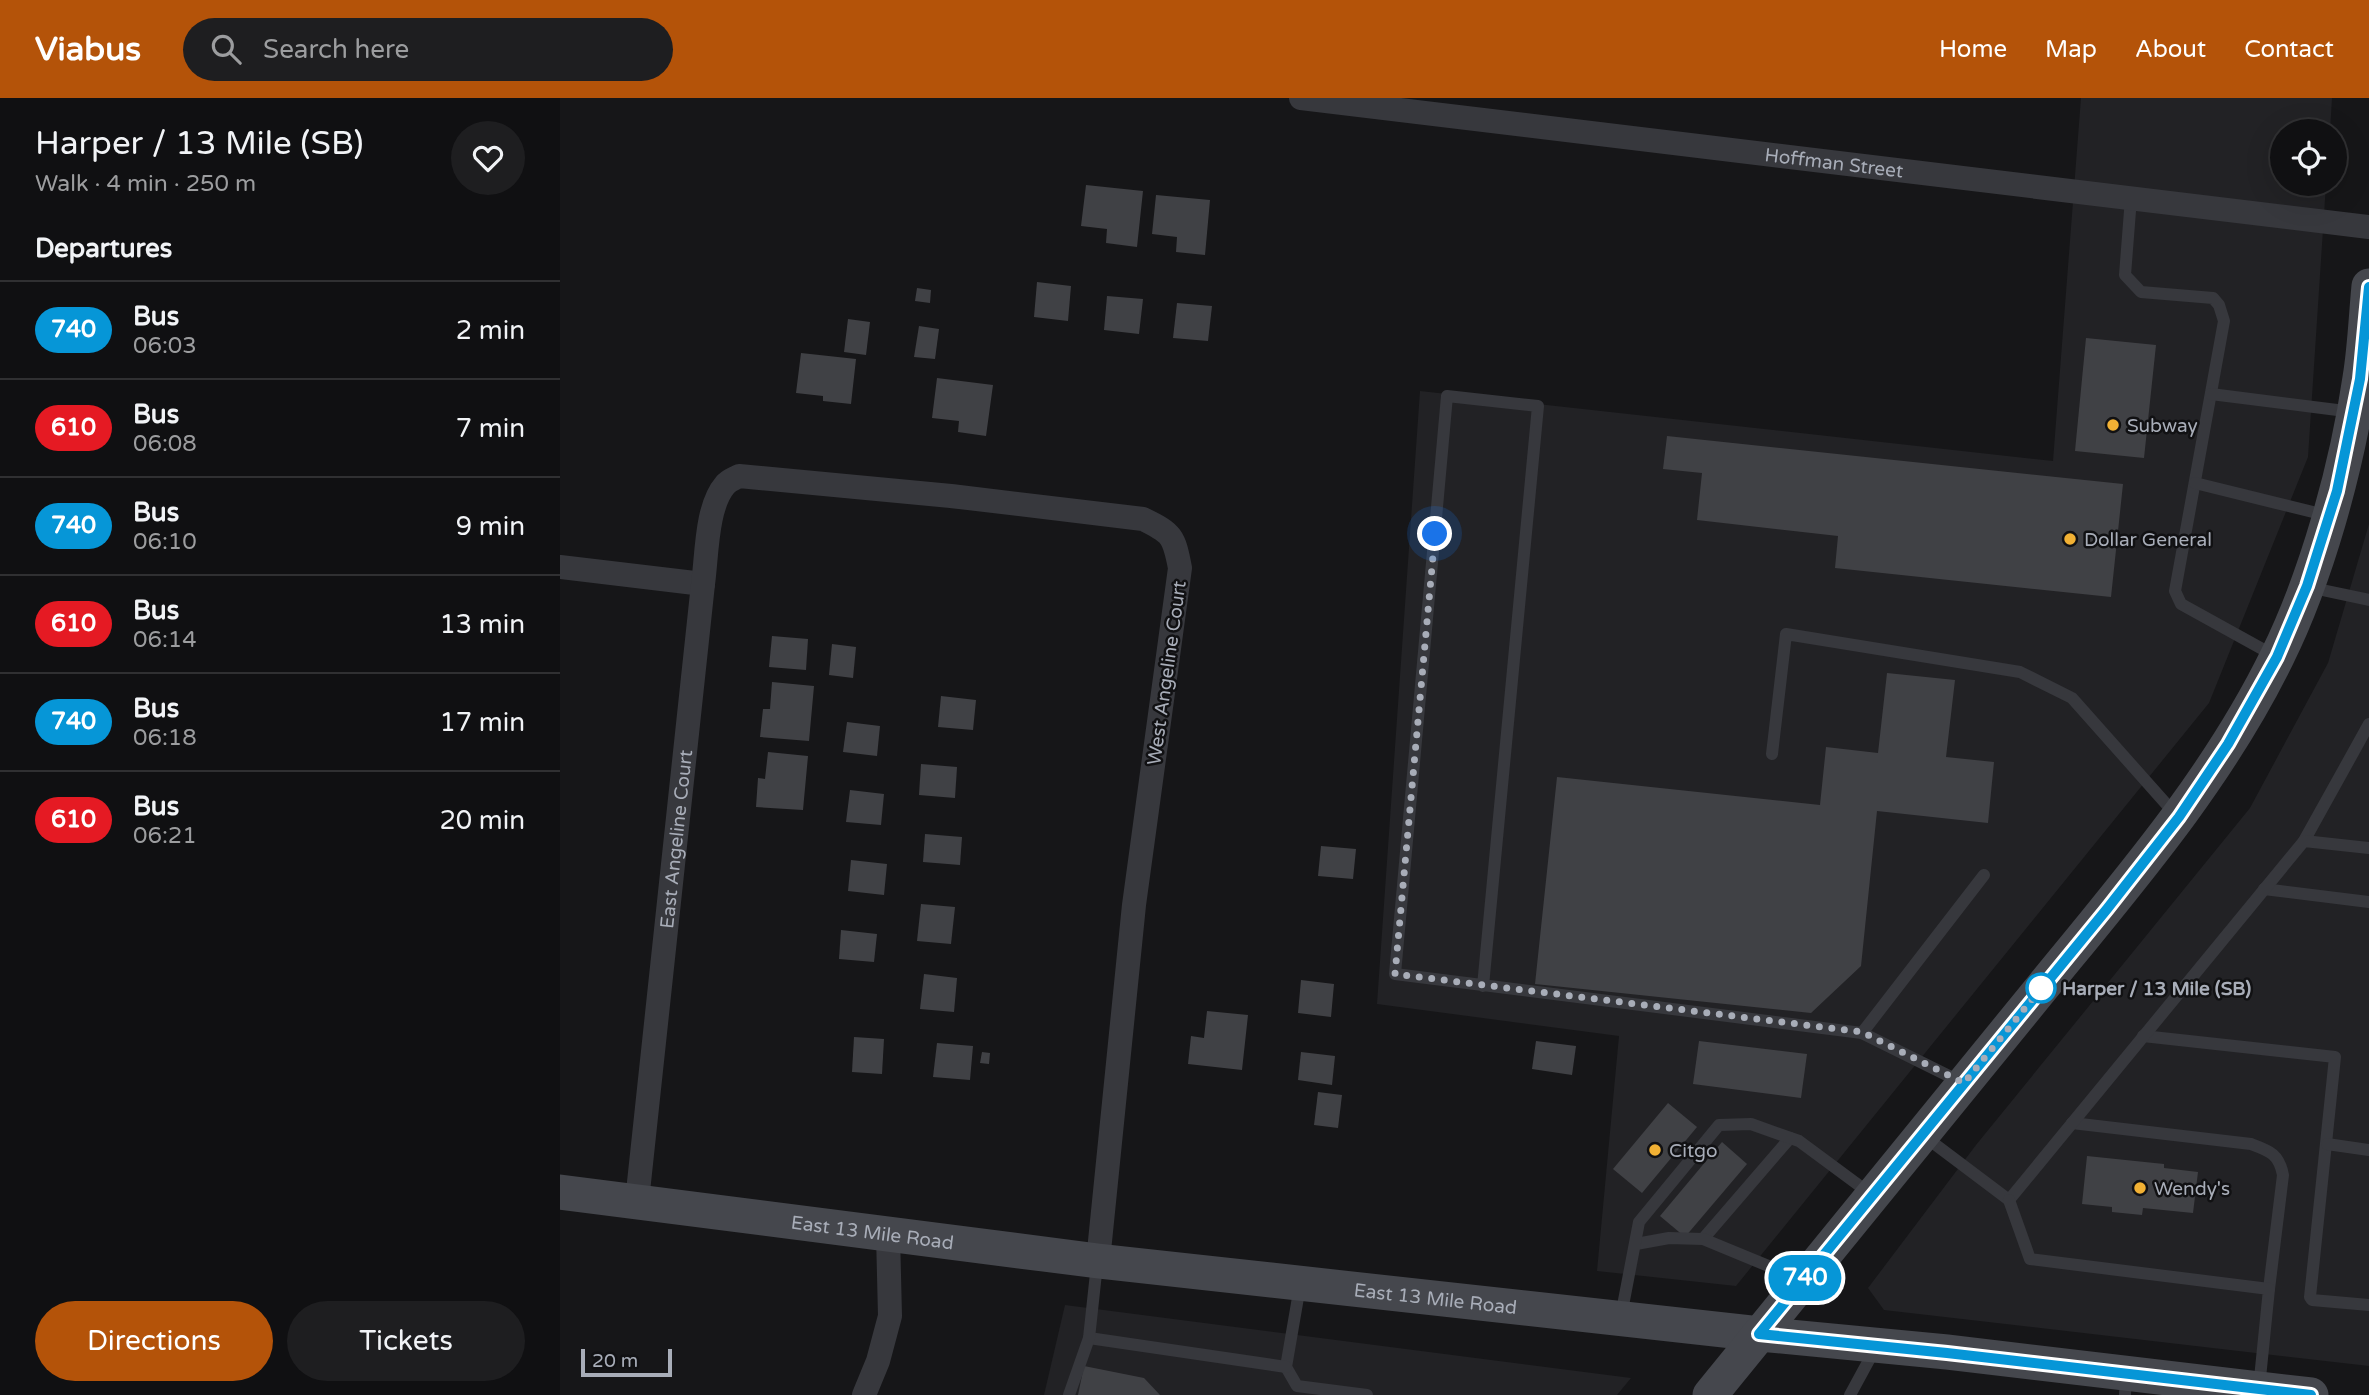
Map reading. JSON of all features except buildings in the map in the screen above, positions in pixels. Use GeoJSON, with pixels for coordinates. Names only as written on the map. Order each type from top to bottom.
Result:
{"type":"FeatureCollection","features":[{"type":"Feature","properties":{"kind":"main road"},"geometry":{"type":"LineString","coordinates":[[1710,1395],[2179,817],[2228,744],[2277,657],[2307,586],[2337,491],[2360,379],[2369,286]]}},
{"type":"Feature","properties":{"kind":"main road","name":"East 13 Mile Road"},"geometry":{"type":"LineString","coordinates":[[560,1192],[1097,1261],[1877,1346],[2126,1384],[2311,1395]]}},
{"type":"Feature","properties":{"kind":"street","name":"Hoffman Street"},"geometry":{"type":"LineString","coordinates":[[1301,98],[2369,227]]}},
{"type":"Feature","properties":{"kind":"street","name":"West Angeline Court"},"geometry":{"type":"LineString","coordinates":[[727,482],[740,476],[951,496],[1143,519],[1165,529],[1175,540],[1180,568],[1135,905],[1097,1261]]}},
{"type":"Feature","properties":{"kind":"street","name":"East Angeline Court"},"geometry":{"type":"LineString","coordinates":[[637,1201],[703,584],[712,513],[727,482]]}},
{"type":"Feature","properties":{"kind":"street"},"geometry":{"type":"LineString","coordinates":[[560,568],[703,584]]}},
{"type":"Feature","properties":{"kind":"street"},"geometry":{"type":"LineString","coordinates":[[864,1395],[878,1361],[890,1315],[888,1234]]}},
{"type":"Feature","properties":{"kind":"lane"},"geometry":{"type":"LineString","coordinates":[[2131,198],[2125,275],[2141,292],[2213,298],[2220,305],[2224,321],[2175,591],[2180,604],[2277,657]]}},
{"type":"Feature","properties":{"kind":"lane"},"geometry":{"type":"LineString","coordinates":[[2211,394],[2353,412]]}},
{"type":"Feature","properties":{"kind":"lane"},"geometry":{"type":"LineString","coordinates":[[1483,986],[1538,406],[1447,396],[1395,974],[1483,986],[1862,1032],[1964,1083]]}},
{"type":"Feature","properties":{"kind":"lane"},"geometry":{"type":"LineString","coordinates":[[2195,483],[2329,516]]}},
{"type":"Feature","properties":{"kind":"lane"},"geometry":{"type":"LineString","coordinates":[[2307,586],[2369,600]]}},
{"type":"Feature","properties":{"kind":"lane"},"geometry":{"type":"LineString","coordinates":[[1772,754],[1786,634],[1825,639],[2020,672],[2072,698],[2179,817]]}},
{"type":"Feature","properties":{"kind":"lane"},"geometry":{"type":"LineString","coordinates":[[2009,1200],[2304,841],[2369,724]]}},
{"type":"Feature","properties":{"kind":"lane"},"geometry":{"type":"LineString","coordinates":[[2304,841],[2369,848]]}},
{"type":"Feature","properties":{"kind":"lane"},"geometry":{"type":"LineString","coordinates":[[1862,1032],[1984,875]]}},
{"type":"Feature","properties":{"kind":"lane"},"geometry":{"type":"LineString","coordinates":[[2264,889],[2369,902]]}},
{"type":"Feature","properties":{"kind":"lane"},"geometry":{"type":"LineString","coordinates":[[2143,1036],[2335,1057],[2310,1297],[2312,1300],[2369,1305]]}},
{"type":"Feature","properties":{"kind":"lane"},"geometry":{"type":"LineString","coordinates":[[2072,1123],[2251,1144],[2270,1151],[2281,1163],[2283,1175],[2259,1390]]}},
{"type":"Feature","properties":{"kind":"lane"},"geometry":{"type":"LineString","coordinates":[[1621,1318],[1639,1222],[1719,1125],[1751,1124],[1799,1141],[1872,1196]]}},
{"type":"Feature","properties":{"kind":"lane"},"geometry":{"type":"LineString","coordinates":[[1922,1134],[2009,1200],[2030,1259],[2269,1289]]}},
{"type":"Feature","properties":{"kind":"lane"},"geometry":{"type":"LineString","coordinates":[[1703,1239],[1790,1138]]}},
{"type":"Feature","properties":{"kind":"lane"},"geometry":{"type":"LineString","coordinates":[[2328,1144],[2369,1150]]}},
{"type":"Feature","properties":{"kind":"lane"},"geometry":{"type":"LineString","coordinates":[[1636,1244],[1669,1238],[1703,1239],[1803,1280]]}},
{"type":"Feature","properties":{"kind":"lane"},"geometry":{"type":"LineString","coordinates":[[1069,1395],[1089,1338],[1097,1261]]}},
{"type":"Feature","properties":{"kind":"lane"},"geometry":{"type":"LineString","coordinates":[[1301,1282],[1286,1367],[1297,1386],[1367,1395]]}},
{"type":"Feature","properties":{"kind":"lane"},"geometry":{"type":"LineString","coordinates":[[1089,1338],[1286,1367]]}},
{"type":"Feature","properties":{"kind":"lane"},"geometry":{"type":"LineString","coordinates":[[1850,1395],[1877,1346]]}},
{"type":"Feature","properties":{"kind":"shaded area"},"geometry":{"type":"Polygon","coordinates":[[[2081,98],[2332,98],[2331,119],[2270,119],[2270,196],[2325,196],[2308,457],[2209,703],[1736,1286],[1597,1271],[1619,1036],[1377,1004],[1420,391],[2053,461],[2081,98]]]}},
{"type":"Feature","properties":{"kind":"shaded area"},"geometry":{"type":"Polygon","coordinates":[[[2369,524],[2369,1366],[1884,1310],[1868,1288],[1976,1145],[2250,808],[2328,663],[2369,524]]]}},
{"type":"Feature","properties":{"kind":"shaded area"},"geometry":{"type":"Polygon","coordinates":[[[1065,1305],[1631,1378],[1617,1395],[1044,1395],[1065,1305]]]}},
{"type":"Feature","properties":{"kind":"bus line","name":"740"},"geometry":{"type":"LineString","coordinates":[[2311,1395],[1759,1334],[2107,909],[2179,817],[2228,744],[2277,657],[2307,586],[2337,491],[2360,379],[2369,287]]}},
{"type":"Feature","properties":{"kind":"place","name":"Subway"},"geometry":{"type":"Point","coordinates":[2113,425]}},
{"type":"Feature","properties":{"kind":"place","name":"Dollar General"},"geometry":{"type":"Point","coordinates":[2070,539]}},
{"type":"Feature","properties":{"kind":"place","name":"Harper / 13 Mile (SB)"},"geometry":{"type":"Point","coordinates":[2041,988]}},
{"type":"Feature","properties":{"kind":"place","name":"Citgo"},"geometry":{"type":"Point","coordinates":[1655,1150]}},
{"type":"Feature","properties":{"kind":"place","name":"Wendy's"},"geometry":{"type":"Point","coordinates":[2140,1188]}},
{"type":"Feature","properties":{"kind":"route"},"geometry":{"type":"LineString","coordinates":[[1435,534],[1395,974],[1862,1032],[1964,1083],[2043,986],[2041,988]]}}]}
